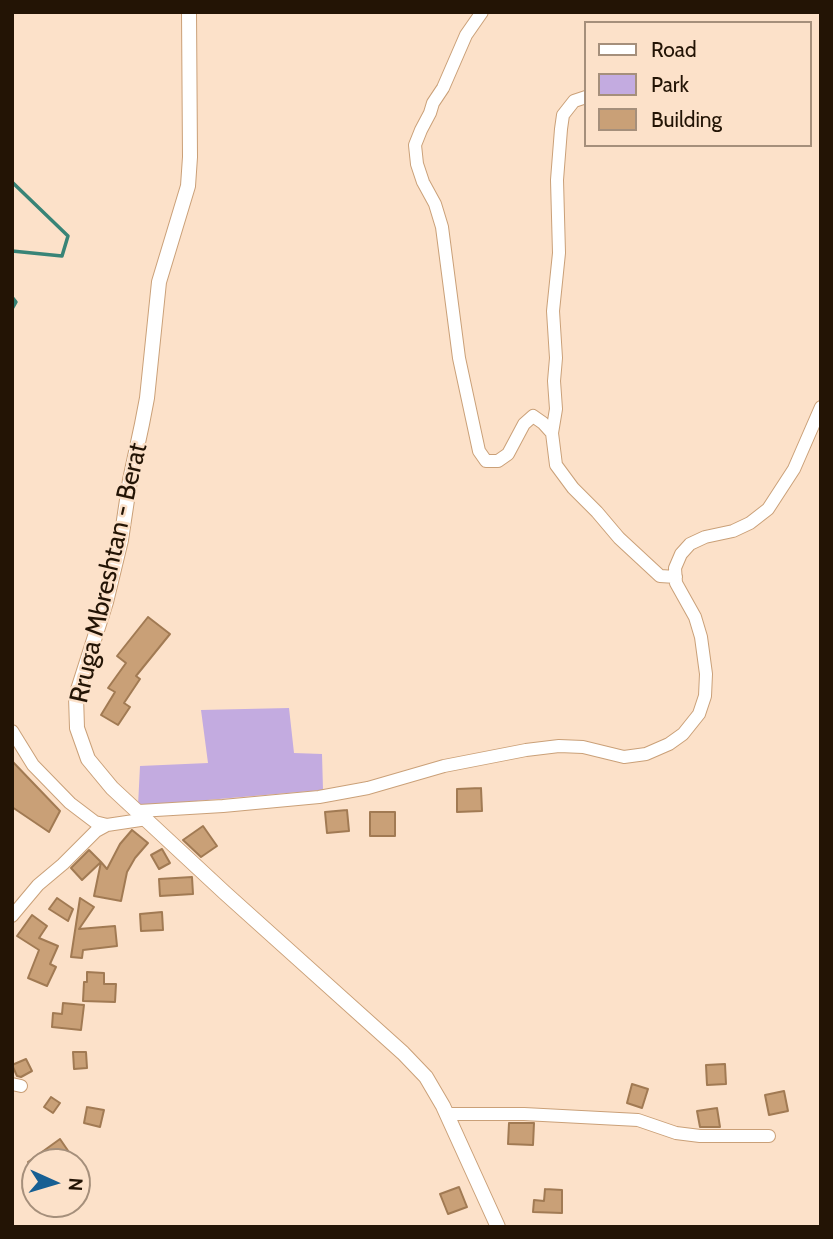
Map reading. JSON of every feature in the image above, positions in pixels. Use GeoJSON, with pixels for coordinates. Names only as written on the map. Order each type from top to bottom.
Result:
{"type":"FeatureCollection","features":[{"type":"Feature","properties":{"kind":"street","name":"Rruga Mbreshtan - Berat"},"geometry":{"type":"LineString","coordinates":[[190,12],[188,186],[159,282],[147,398],[121,540],[106,601],[76,696],[77,728],[88,759],[112,788],[426,1077],[447,1114],[498,1227]]}},
{"type":"Feature","properties":{"kind":"street"},"geometry":{"type":"LineString","coordinates":[[482,12],[466,36],[421,130],[415,145],[417,164],[442,227],[459,358],[479,451],[486,461],[498,461],[508,453],[524,424],[533,416],[552,433]]}},
{"type":"Feature","properties":{"kind":"street"},"geometry":{"type":"LineString","coordinates":[[584,98],[574,101],[563,115],[561,129],[557,180],[559,253],[553,312],[556,409],[552,433],[555,465],[619,538],[660,576],[676,577]]}},
{"type":"Feature","properties":{"kind":"street"},"geometry":{"type":"LineString","coordinates":[[12,916],[38,885],[96,831],[107,825],[143,815],[319,797],[368,788],[444,766],[526,750],[559,746],[583,747],[624,757],[646,754],[669,744],[683,734],[699,714],[705,696],[706,674],[701,638],[695,617],[676,583],[675,568],[681,554],[690,544],[705,537],[733,531],[750,523],[768,509],[794,469],[821,407]]}},
{"type":"Feature","properties":{"kind":"street"},"geometry":{"type":"LineString","coordinates":[[12,731],[33,765],[70,803],[95,822],[107,825]]}},
{"type":"Feature","properties":{"kind":"street"},"geometry":{"type":"LineString","coordinates":[[447,1114],[524,1114],[638,1120],[676,1133],[701,1136],[769,1136]]}},
{"type":"Feature","properties":{"kind":"green space"},"geometry":{"type":"Polygon","coordinates":[[[289,708],[294,753],[322,754],[323,790],[138,806],[140,766],[208,763],[201,710],[289,708]]]}},
{"type":"Feature","properties":{"kind":"building"},"geometry":{"type":"Polygon","coordinates":[[[148,617],[170,634],[136,676],[140,679],[124,703],[130,707],[118,725],[101,715],[115,692],[108,688],[126,663],[117,656],[148,617]]]}},
{"type":"Feature","properties":{"kind":"building"},"geometry":{"type":"Polygon","coordinates":[[[12,761],[60,811],[49,832],[12,807],[12,761]]]}},
{"type":"Feature","properties":{"kind":"building"},"geometry":{"type":"Polygon","coordinates":[[[481,788],[482,811],[457,812],[457,789],[481,788]]]}},
{"type":"Feature","properties":{"kind":"building"},"geometry":{"type":"Polygon","coordinates":[[[347,810],[349,831],[327,833],[325,812],[347,810]]]}},
{"type":"Feature","properties":{"kind":"building"},"geometry":{"type":"Polygon","coordinates":[[[370,812],[395,812],[395,836],[370,836],[370,812]]]}},
{"type":"Feature","properties":{"kind":"building"},"geometry":{"type":"Polygon","coordinates":[[[203,826],[217,846],[201,857],[183,840],[203,826]]]}},
{"type":"Feature","properties":{"kind":"building"},"geometry":{"type":"Polygon","coordinates":[[[132,830],[148,843],[127,872],[121,901],[94,896],[101,862],[107,869],[120,844],[132,830]]]}},
{"type":"Feature","properties":{"kind":"building"},"geometry":{"type":"Polygon","coordinates":[[[162,849],[170,863],[159,869],[151,855],[162,849]]]}},
{"type":"Feature","properties":{"kind":"building"},"geometry":{"type":"Polygon","coordinates":[[[89,850],[101,862],[82,880],[71,868],[89,850]]]}},
{"type":"Feature","properties":{"kind":"building"},"geometry":{"type":"Polygon","coordinates":[[[192,877],[193,894],[160,896],[159,879],[192,877]]]}},
{"type":"Feature","properties":{"kind":"building"},"geometry":{"type":"Polygon","coordinates":[[[57,898],[73,909],[68,921],[49,909],[57,898]]]}},
{"type":"Feature","properties":{"kind":"building"},"geometry":{"type":"Polygon","coordinates":[[[80,898],[94,907],[79,929],[115,926],[117,946],[83,950],[82,958],[71,957],[80,898]]]}},
{"type":"Feature","properties":{"kind":"building"},"geometry":{"type":"Polygon","coordinates":[[[162,912],[163,930],[141,931],[140,914],[162,912]]]}},
{"type":"Feature","properties":{"kind":"building"},"geometry":{"type":"Polygon","coordinates":[[[32,915],[47,926],[39,938],[58,946],[50,964],[56,967],[47,986],[28,978],[39,950],[17,936],[32,915]]]}},
{"type":"Feature","properties":{"kind":"building"},"geometry":{"type":"Polygon","coordinates":[[[87,972],[104,973],[104,984],[116,984],[115,1002],[83,1001],[87,972]]]}},
{"type":"Feature","properties":{"kind":"building"},"geometry":{"type":"Polygon","coordinates":[[[63,1003],[84,1005],[81,1030],[52,1027],[53,1013],[62,1014],[63,1003]]]}},
{"type":"Feature","properties":{"kind":"building"},"geometry":{"type":"Polygon","coordinates":[[[73,1052],[86,1052],[87,1068],[74,1069],[73,1052]]]}},
{"type":"Feature","properties":{"kind":"building"},"geometry":{"type":"Polygon","coordinates":[[[26,1059],[32,1071],[21,1077],[17,1076],[12,1065],[26,1059]]]}},
{"type":"Feature","properties":{"kind":"building"},"geometry":{"type":"Polygon","coordinates":[[[725,1064],[726,1084],[707,1085],[706,1065],[725,1064]]]}},
{"type":"Feature","properties":{"kind":"building"},"geometry":{"type":"Polygon","coordinates":[[[632,1084],[648,1089],[642,1108],[627,1103],[632,1084]]]}},
{"type":"Feature","properties":{"kind":"building"},"geometry":{"type":"Polygon","coordinates":[[[784,1091],[788,1111],[769,1115],[765,1095],[784,1091]]]}},
{"type":"Feature","properties":{"kind":"building"},"geometry":{"type":"Polygon","coordinates":[[[51,1097],[60,1103],[53,1113],[44,1107],[51,1097]]]}},
{"type":"Feature","properties":{"kind":"building"},"geometry":{"type":"Polygon","coordinates":[[[87,1107],[104,1110],[100,1127],[84,1123],[87,1107]]]}},
{"type":"Feature","properties":{"kind":"building"},"geometry":{"type":"Polygon","coordinates":[[[717,1108],[720,1127],[700,1127],[697,1111],[717,1108]]]}},
{"type":"Feature","properties":{"kind":"building"},"geometry":{"type":"Polygon","coordinates":[[[509,1123],[534,1123],[533,1145],[508,1144],[509,1123]]]}},
{"type":"Feature","properties":{"kind":"building"},"geometry":{"type":"Polygon","coordinates":[[[60,1139],[66,1148],[47,1148],[60,1139]]]}},
{"type":"Feature","properties":{"kind":"building"},"geometry":{"type":"Polygon","coordinates":[[[459,1187],[467,1207],[448,1214],[440,1194],[459,1187]]]}},
{"type":"Feature","properties":{"kind":"building"},"geometry":{"type":"Polygon","coordinates":[[[545,1189],[562,1190],[562,1213],[533,1212],[534,1200],[544,1201],[545,1189]]]}},
{"type":"Feature","properties":{"kind":"waterway"},"geometry":{"type":"LineString","coordinates":[[12,182],[68,236],[62,256],[12,251]]}},
{"type":"Feature","properties":{"kind":"waterway"},"geometry":{"type":"LineString","coordinates":[[12,297],[16,302],[12,309]]}}]}
